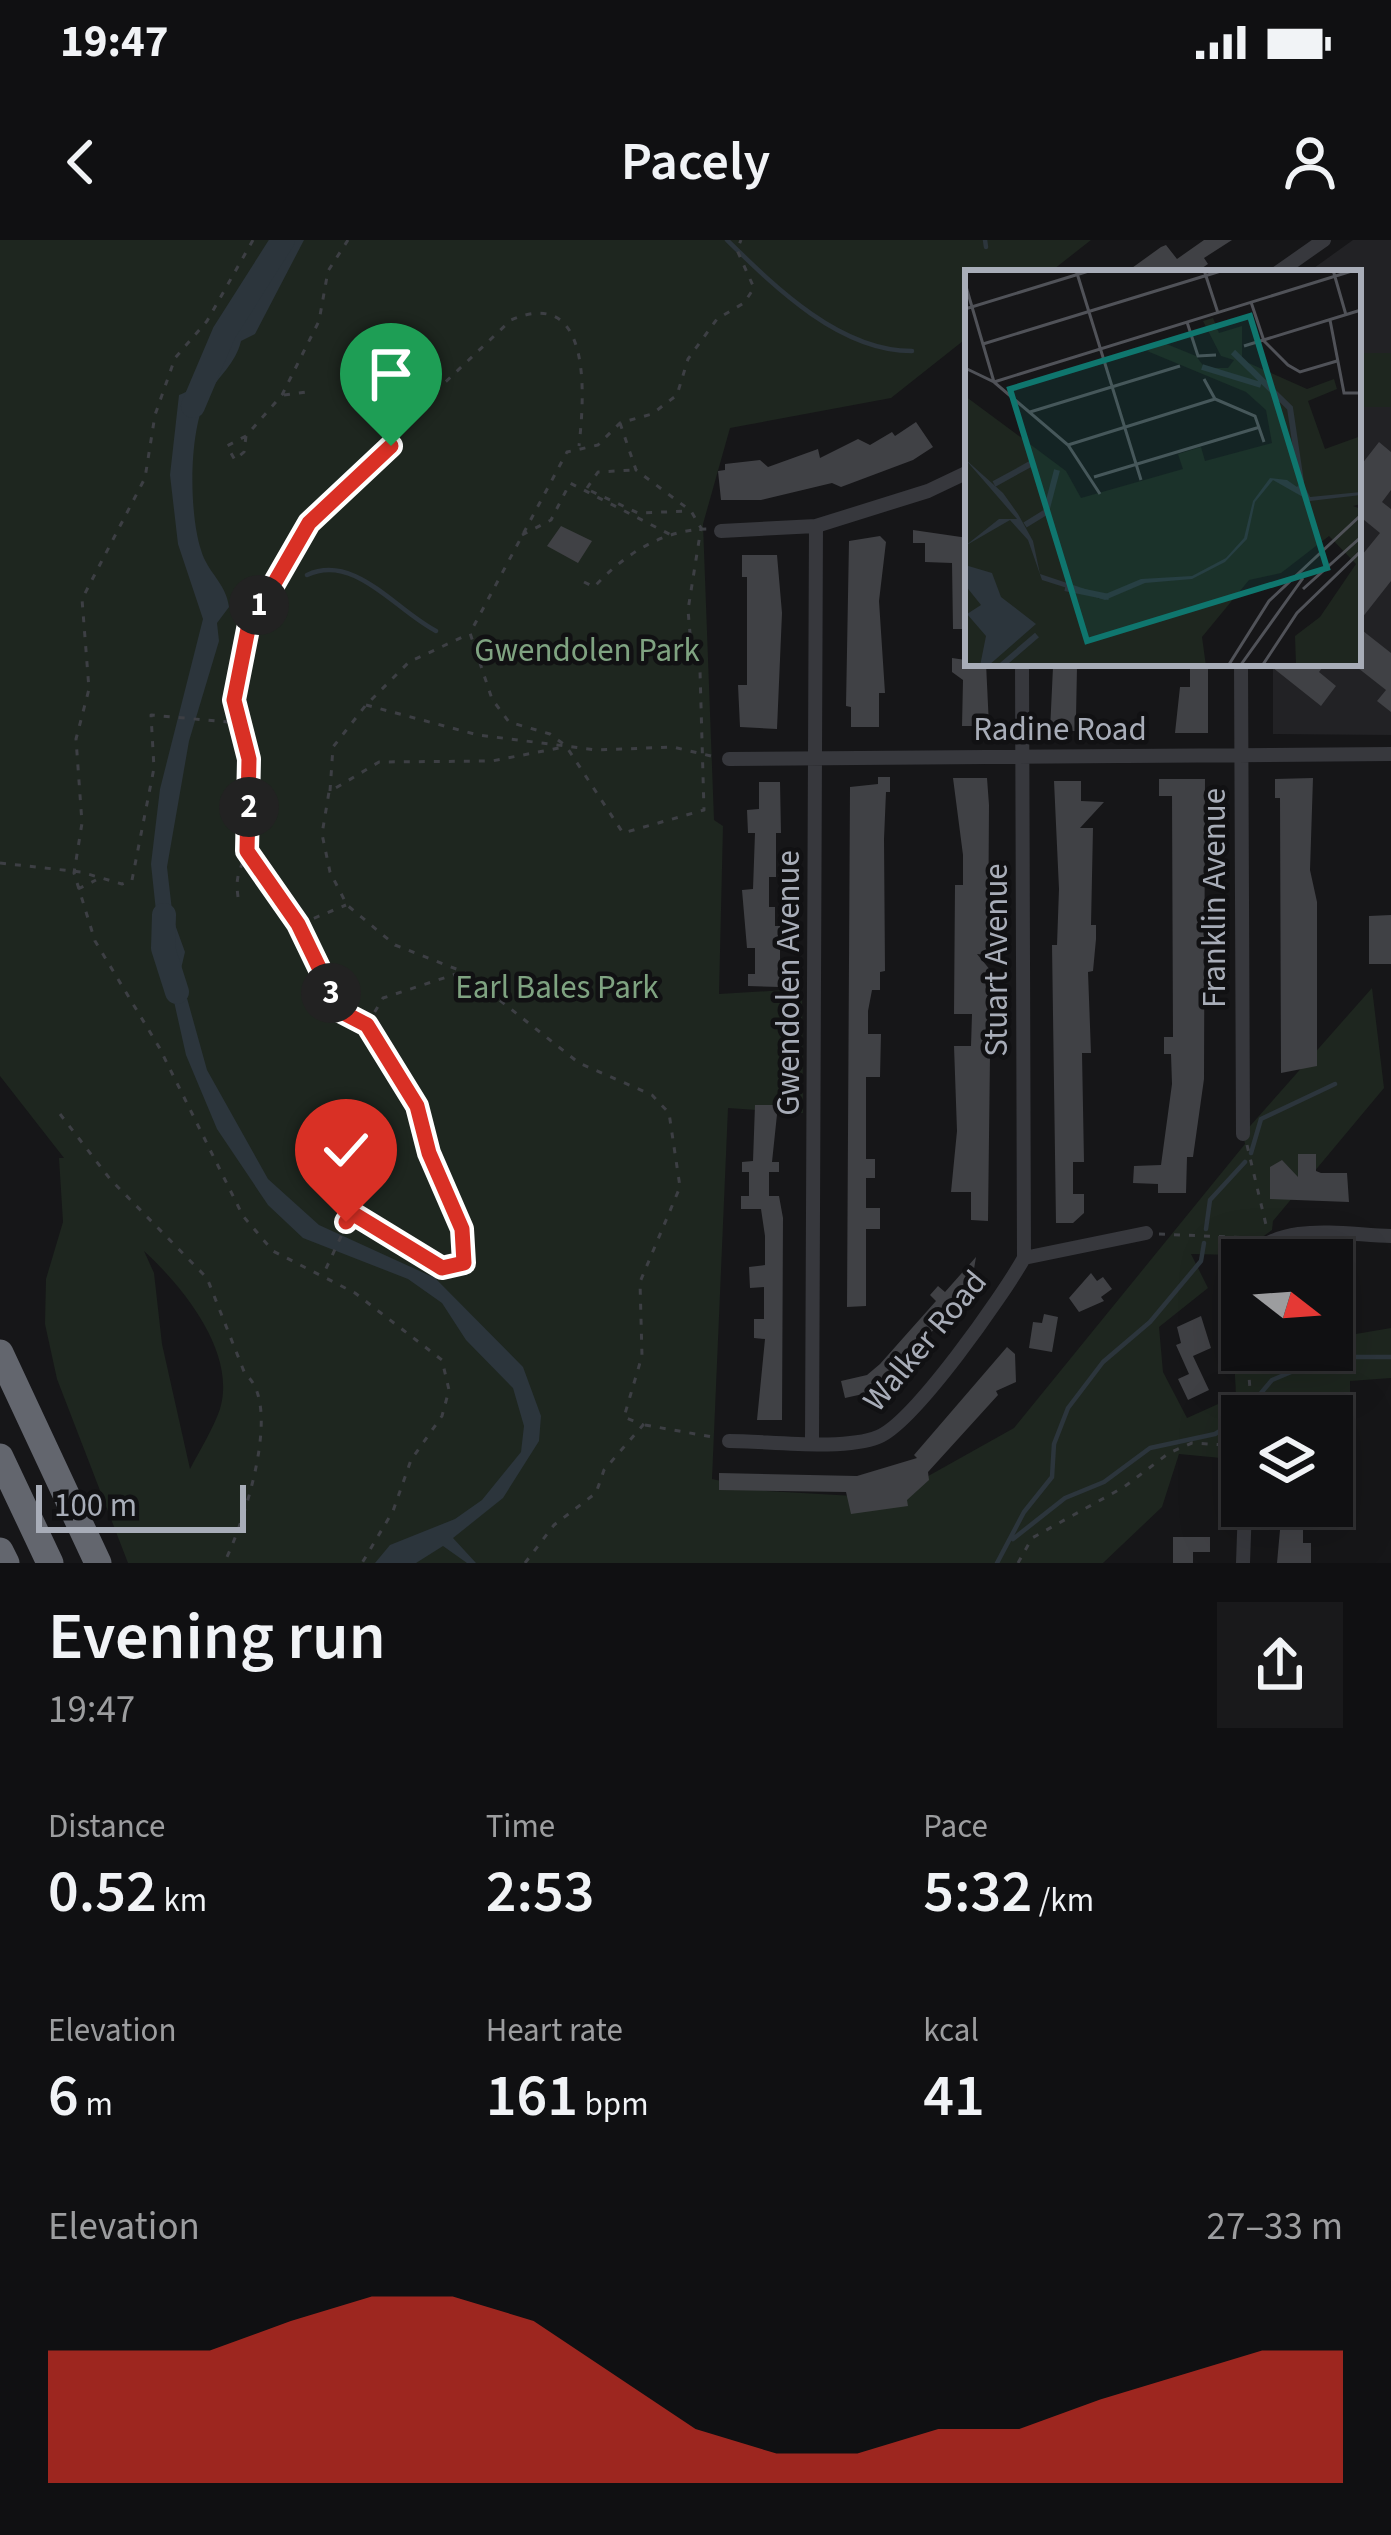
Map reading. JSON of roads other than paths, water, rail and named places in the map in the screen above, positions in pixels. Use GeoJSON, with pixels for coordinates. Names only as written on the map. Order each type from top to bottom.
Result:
{"type":"FeatureCollection","features":[{"type":"Feature","properties":{"kind":"highway"},"geometry":{"type":"LineString","coordinates":[[0,1353],[98,1563]]}},
{"type":"Feature","properties":{"kind":"highway"},"geometry":{"type":"LineString","coordinates":[[2,1460],[50,1563]]}},
{"type":"Feature","properties":{"kind":"highway"},"geometry":{"type":"LineString","coordinates":[[0,1550],[6,1563]]}},
{"type":"Feature","properties":{"kind":"street"},"geometry":{"type":"LineString","coordinates":[[1281,270],[1324,240]]}},
{"type":"Feature","properties":{"kind":"street"},"geometry":{"type":"LineString","coordinates":[[721,531],[816,526],[928,491],[965,473]]}},
{"type":"Feature","properties":{"kind":"street","name":"Gwendolen Avenue"},"geometry":{"type":"LineString","coordinates":[[812,1441],[816,526]]}},
{"type":"Feature","properties":{"kind":"street","name":"Stuart Avenue"},"geometry":{"type":"LineString","coordinates":[[1022,666],[1024,1258]]}},
{"type":"Feature","properties":{"kind":"street","name":"Franklin Avenue"},"geometry":{"type":"LineString","coordinates":[[1241,666],[1243,1134]]}},
{"type":"Feature","properties":{"kind":"street","name":"Radine Road"},"geometry":{"type":"LineString","coordinates":[[729,759],[1391,754]]}},
{"type":"Feature","properties":{"kind":"street","name":"Walker Road"},"geometry":{"type":"LineString","coordinates":[[729,1441],[879,1437],[902,1418],[1003,1297],[1024,1258],[1146,1233]]}},
{"type":"Feature","properties":{"kind":"street"},"geometry":{"type":"LineString","coordinates":[[1269,1239],[1296,1234],[1391,1236]]}},
{"type":"Feature","properties":{"kind":"street"},"geometry":{"type":"LineString","coordinates":[[1243,1563],[1244,1527]]}},
{"type":"Feature","properties":{"kind":"waterway"},"geometry":{"type":"LineString","coordinates":[[193,406],[224,333],[283,240]]}},
{"type":"Feature","properties":{"kind":"waterway"},"geometry":{"type":"LineString","coordinates":[[727,240],[766,278],[835,329],[885,348],[912,351]]}},
{"type":"Feature","properties":{"kind":"waterway"},"geometry":{"type":"LineString","coordinates":[[985,240],[986,247]]}},
{"type":"Feature","properties":{"kind":"waterway"},"geometry":{"type":"LineString","coordinates":[[307,575],[325,570],[358,578],[436,631]]}},
{"type":"Feature","properties":{"kind":"waterway"},"geometry":{"type":"LineString","coordinates":[[164,915],[163,948],[177,992]]}},
{"type":"Feature","properties":{"kind":"waterway"},"geometry":{"type":"LineString","coordinates":[[1251,1153],[1261,1119],[1335,1084]]}},
{"type":"Feature","properties":{"kind":"waterway"},"geometry":{"type":"LineString","coordinates":[[1206,1229],[1210,1200],[1245,1162]]}},
{"type":"Feature","properties":{"kind":"waterway"},"geometry":{"type":"LineString","coordinates":[[997,1563],[1024,1512],[1052,1477],[1054,1444],[1068,1408],[1103,1362],[1150,1322],[1201,1261],[1204,1243]]}},
{"type":"Feature","properties":{"kind":"waterway"},"geometry":{"type":"LineString","coordinates":[[1261,1393],[1272,1380],[1327,1357],[1391,1357]]}},
{"type":"Feature","properties":{"kind":"waterway"},"geometry":{"type":"LineString","coordinates":[[1013,1539],[1065,1498],[1104,1482],[1150,1448],[1221,1430]]}},
{"type":"Feature","properties":{"kind":"park label","name":"Gwendolen Park"},"geometry":{"type":"Point","coordinates":[587,650]}},
{"type":"Feature","properties":{"kind":"park label","name":"Earl Bales Park"},"geometry":{"type":"Point","coordinates":[557,987]}}]}
